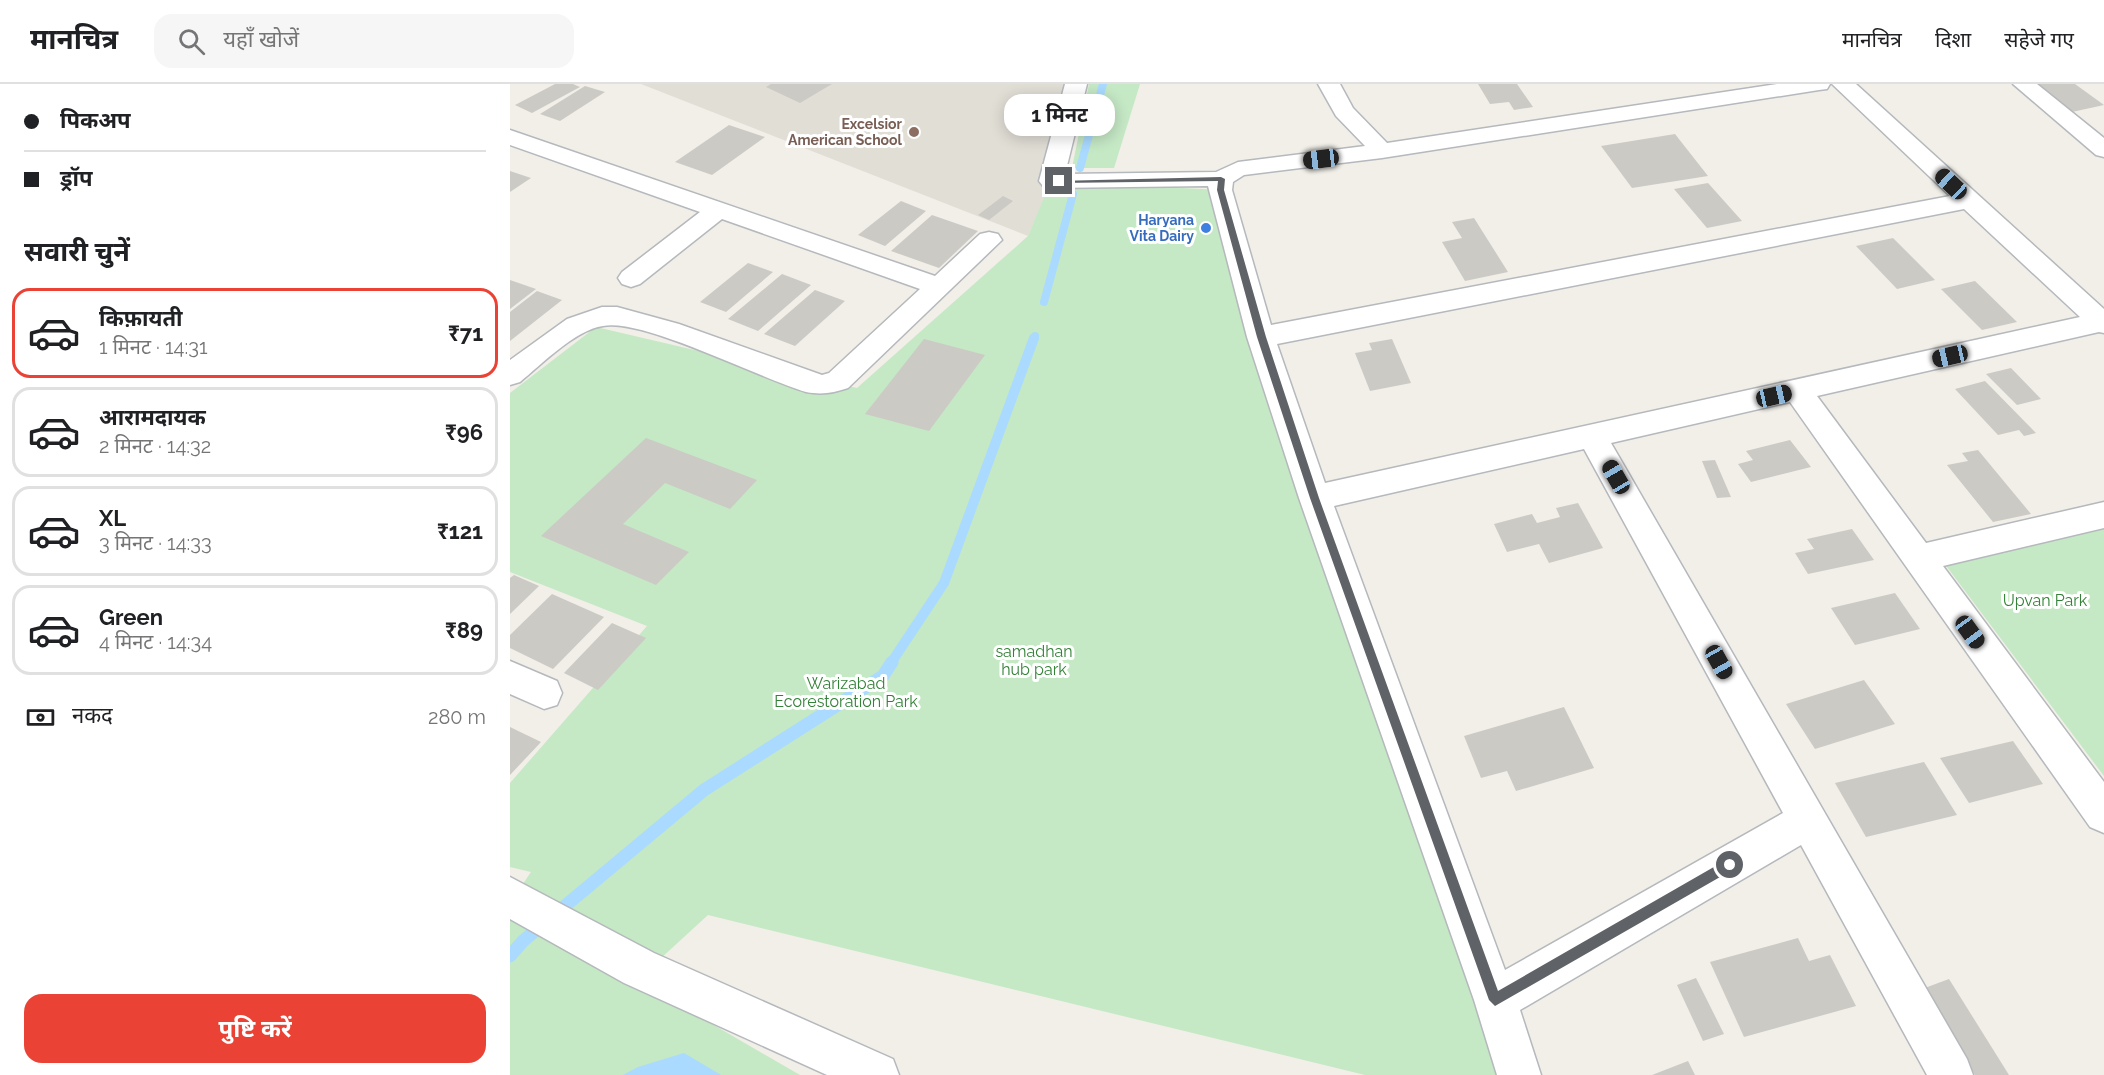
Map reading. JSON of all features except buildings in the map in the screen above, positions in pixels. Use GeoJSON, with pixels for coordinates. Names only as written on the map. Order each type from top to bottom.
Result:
{"type":"FeatureCollection","features":[{"type":"Feature","properties":{"kind":"street"},"geometry":{"type":"LineString","coordinates":[[1076,84],[1051,181],[1221,179],[1238,169],[1382,151],[1759,89],[1819,84]]}},
{"type":"Feature","properties":{"kind":"street"},"geometry":{"type":"LineString","coordinates":[[1329,84],[1344,111],[1382,151]]}},
{"type":"Feature","properties":{"kind":"street"},"geometry":{"type":"LineString","coordinates":[[1843,84],[2103,323]]}},
{"type":"Feature","properties":{"kind":"street"},"geometry":{"type":"LineString","coordinates":[[2024,84],[2104,150]]}},
{"type":"Feature","properties":{"kind":"street"},"geometry":{"type":"LineString","coordinates":[[510,137],[940,287]]}},
{"type":"Feature","properties":{"kind":"street"},"geometry":{"type":"LineString","coordinates":[[1221,179],[1220,190],[1262,337],[1315,498],[1495,1000],[1519,1075]]}},
{"type":"Feature","properties":{"kind":"street"},"geometry":{"type":"LineString","coordinates":[[1262,337],[1969,200]]}},
{"type":"Feature","properties":{"kind":"street"},"geometry":{"type":"LineString","coordinates":[[631,278],[718,210]]}},
{"type":"Feature","properties":{"kind":"street"},"geometry":{"type":"LineString","coordinates":[[510,375],[565,332],[603,315],[640,321],[806,381],[822,385],[838,381],[989,240]]}},
{"type":"Feature","properties":{"kind":"street"},"geometry":{"type":"LineString","coordinates":[[1315,498],[2103,323]]}},
{"type":"Feature","properties":{"kind":"street"},"geometry":{"type":"LineString","coordinates":[[1797,391],[2104,814]]}},
{"type":"Feature","properties":{"kind":"street"},"geometry":{"type":"LineString","coordinates":[[1593,436],[1951,1075]]}},
{"type":"Feature","properties":{"kind":"street"},"geometry":{"type":"LineString","coordinates":[[1917,559],[2104,515]]}},
{"type":"Feature","properties":{"kind":"street"},"geometry":{"type":"LineString","coordinates":[[510,677],[544,693]]}},
{"type":"Feature","properties":{"kind":"street"},"geometry":{"type":"LineString","coordinates":[[1495,1000],[1808,820]]}},
{"type":"Feature","properties":{"kind":"street"},"geometry":{"type":"LineString","coordinates":[[510,897],[639,968],[877,1075]]}},
{"type":"Feature","properties":{"kind":"shaded area","name":"Excelsior American School"},"geometry":{"type":"Polygon","coordinates":[[[641,84],[1076,84],[1052,181],[1028,236],[641,84]]]}},
{"type":"Feature","properties":{"kind":"green space"},"geometry":{"type":"Polygon","coordinates":[[[1089,84],[1140,84],[1114,168],[1072,168],[1089,84]]]}},
{"type":"Feature","properties":{"kind":"green space","name":"samadhan hub park"},"geometry":{"type":"Polygon","coordinates":[[[1051,181],[1220,190],[1512,1075],[1365,1075],[708,915],[660,959],[512,908],[800,1075],[510,1075],[510,903],[531,872],[510,867],[510,783],[647,626],[510,572],[510,393],[596,327],[857,388],[1028,236],[1051,181]]]}},
{"type":"Feature","properties":{"kind":"green space","name":"Upvan Park"},"geometry":{"type":"Polygon","coordinates":[[[2104,527],[2104,776],[1944,563],[2104,527]]]}},
{"type":"Feature","properties":{"kind":"water"},"geometry":{"type":"Polygon","coordinates":[[[684,1053],[721,1075],[623,1075],[638,1067],[684,1053]]]}},
{"type":"Feature","properties":{"kind":"waterway"},"geometry":{"type":"LineString","coordinates":[[1080,168],[1103,84]]}},
{"type":"Feature","properties":{"kind":"waterway"},"geometry":{"type":"LineString","coordinates":[[1044,302],[1073,194]]}},
{"type":"Feature","properties":{"kind":"waterway"},"geometry":{"type":"LineString","coordinates":[[891,663],[944,583],[1034,338]]}},
{"type":"Feature","properties":{"kind":"waterway"},"geometry":{"type":"LineString","coordinates":[[510,956],[523,941],[704,790],[883,676],[892,662]]}},
{"type":"Feature","properties":{"kind":"place","name":"Excelsior American School"},"geometry":{"type":"Point","coordinates":[914,132]}},
{"type":"Feature","properties":{"kind":"place","name":"Haryana Vita Dairy"},"geometry":{"type":"Point","coordinates":[1206,228]}},
{"type":"Feature","properties":{"kind":"route"},"geometry":{"type":"LineString","coordinates":[[1059,181],[1221,179],[1220,190],[1262,337],[1315,498],[1495,1000],[1730,865]]}},
{"type":"Feature","properties":{"kind":"park label","name":"Warizabad Ecorestoration Park"},"geometry":{"type":"Point","coordinates":[846,692]}}]}
